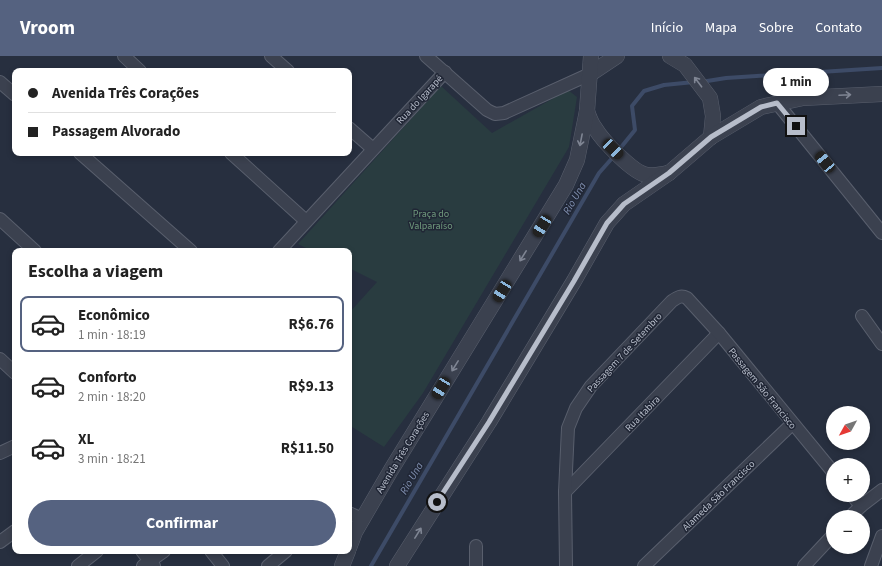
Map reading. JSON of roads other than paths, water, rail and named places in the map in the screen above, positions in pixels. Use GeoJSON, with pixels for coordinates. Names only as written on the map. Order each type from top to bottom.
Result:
{"type":"FeatureCollection","features":[{"type":"Feature","properties":{"kind":"street"},"geometry":{"type":"LineString","coordinates":[[124,56],[137,68]]}},
{"type":"Feature","properties":{"kind":"street"},"geometry":{"type":"LineString","coordinates":[[271,56],[285,68]]}},
{"type":"Feature","properties":{"kind":"street"},"geometry":{"type":"LineString","coordinates":[[426,56],[445,72]]}},
{"type":"Feature","properties":{"kind":"street","name":"Avenida Três Corações"},"geometry":{"type":"LineString","coordinates":[[352,540],[355,532],[356,516],[441,388],[566,185],[577,160],[586,111],[591,56]]}},
{"type":"Feature","properties":{"kind":"street"},"geometry":{"type":"LineString","coordinates":[[590,74],[617,56]]}},
{"type":"Feature","properties":{"kind":"street"},"geometry":{"type":"LineString","coordinates":[[670,56],[685,65],[710,98],[714,116],[711,137]]}},
{"type":"Feature","properties":{"kind":"street","name":"Rua do Igarapé"},"geometry":{"type":"LineString","coordinates":[[283,248],[372,149],[445,72],[487,110],[495,114],[504,113],[590,74]]}},
{"type":"Feature","properties":{"kind":"street"},"geometry":{"type":"LineString","coordinates":[[0,82],[12,92]]}},
{"type":"Feature","properties":{"kind":"street"},"geometry":{"type":"LineString","coordinates":[[397,566],[489,422],[607,223],[624,204],[651,187],[711,137],[761,107],[803,98],[882,94]]}},
{"type":"Feature","properties":{"kind":"street"},"geometry":{"type":"LineString","coordinates":[[777,103],[882,233]]}},
{"type":"Feature","properties":{"kind":"street"},"geometry":{"type":"LineString","coordinates":[[586,111],[594,127],[603,139],[633,169],[647,175],[669,173]]}},
{"type":"Feature","properties":{"kind":"street"},"geometry":{"type":"LineString","coordinates":[[352,131],[372,149]]}},
{"type":"Feature","properties":{"kind":"street"},"geometry":{"type":"LineString","coordinates":[[83,156],[188,248]]}},
{"type":"Feature","properties":{"kind":"street"},"geometry":{"type":"LineString","coordinates":[[233,156],[306,222]]}},
{"type":"Feature","properties":{"kind":"street"},"geometry":{"type":"LineString","coordinates":[[0,219],[33,248]]}},
{"type":"Feature","properties":{"kind":"street","name":"Passagem 7 de Setembro"},"geometry":{"type":"LineString","coordinates":[[565,492],[568,428],[576,408],[591,386],[672,301],[682,296],[687,298],[693,304]]}},
{"type":"Feature","properties":{"kind":"street","name":"Passagem São Francisco"},"geometry":{"type":"LineString","coordinates":[[693,304],[719,333],[826,464]]}},
{"type":"Feature","properties":{"kind":"street"},"geometry":{"type":"LineString","coordinates":[[862,316],[882,344]]}},
{"type":"Feature","properties":{"kind":"street","name":"Rua Itabira"},"geometry":{"type":"LineString","coordinates":[[565,492],[719,333]]}},
{"type":"Feature","properties":{"kind":"street"},"geometry":{"type":"LineString","coordinates":[[0,359],[12,370]]}},
{"type":"Feature","properties":{"kind":"street","name":"Alameda São Francisco"},"geometry":{"type":"LineString","coordinates":[[644,566],[792,424]]}},
{"type":"Feature","properties":{"kind":"street"},"geometry":{"type":"LineString","coordinates":[[0,453],[12,447]]}},
{"type":"Feature","properties":{"kind":"street"},"geometry":{"type":"LineString","coordinates":[[857,510],[882,490]]}},
{"type":"Feature","properties":{"kind":"street"},"geometry":{"type":"LineString","coordinates":[[565,492],[566,566]]}},
{"type":"Feature","properties":{"kind":"street"},"geometry":{"type":"LineString","coordinates":[[858,502],[861,506]]}},
{"type":"Feature","properties":{"kind":"street"},"geometry":{"type":"LineString","coordinates":[[0,542],[12,533]]}},
{"type":"Feature","properties":{"kind":"street"},"geometry":{"type":"LineString","coordinates":[[871,566],[882,536]]}},
{"type":"Feature","properties":{"kind":"street"},"geometry":{"type":"LineString","coordinates":[[804,566],[826,542]]}},
{"type":"Feature","properties":{"kind":"street"},"geometry":{"type":"LineString","coordinates":[[476,546],[476,566]]}},
{"type":"Feature","properties":{"kind":"street"},"geometry":{"type":"LineString","coordinates":[[78,566],[93,554]]}},
{"type":"Feature","properties":{"kind":"street"},"geometry":{"type":"LineString","coordinates":[[144,554],[149,564],[161,554]]}},
{"type":"Feature","properties":{"kind":"street"},"geometry":{"type":"LineString","coordinates":[[213,554],[223,566]]}},
{"type":"Feature","properties":{"kind":"street"},"geometry":{"type":"LineString","coordinates":[[268,566],[282,554]]}},
{"type":"Feature","properties":{"kind":"street"},"geometry":{"type":"LineString","coordinates":[[342,566],[347,554]]}},
{"type":"Feature","properties":{"kind":"waterway","name":"Rio Una"},"geometry":{"type":"LineString","coordinates":[[701,82],[726,78],[882,68]]}},
{"type":"Feature","properties":{"kind":"waterway","name":"Rio Una"},"geometry":{"type":"LineString","coordinates":[[618,151],[635,130],[632,106],[644,91],[664,85],[694,82]]}},
{"type":"Feature","properties":{"kind":"waterway","name":"Rio Una"},"geometry":{"type":"LineString","coordinates":[[371,566],[599,173],[614,156]]}},
{"type":"Feature","properties":{"kind":"park label","name":"Praça do Valparaíso"},"geometry":{"type":"Point","coordinates":[431,218]}}]}
